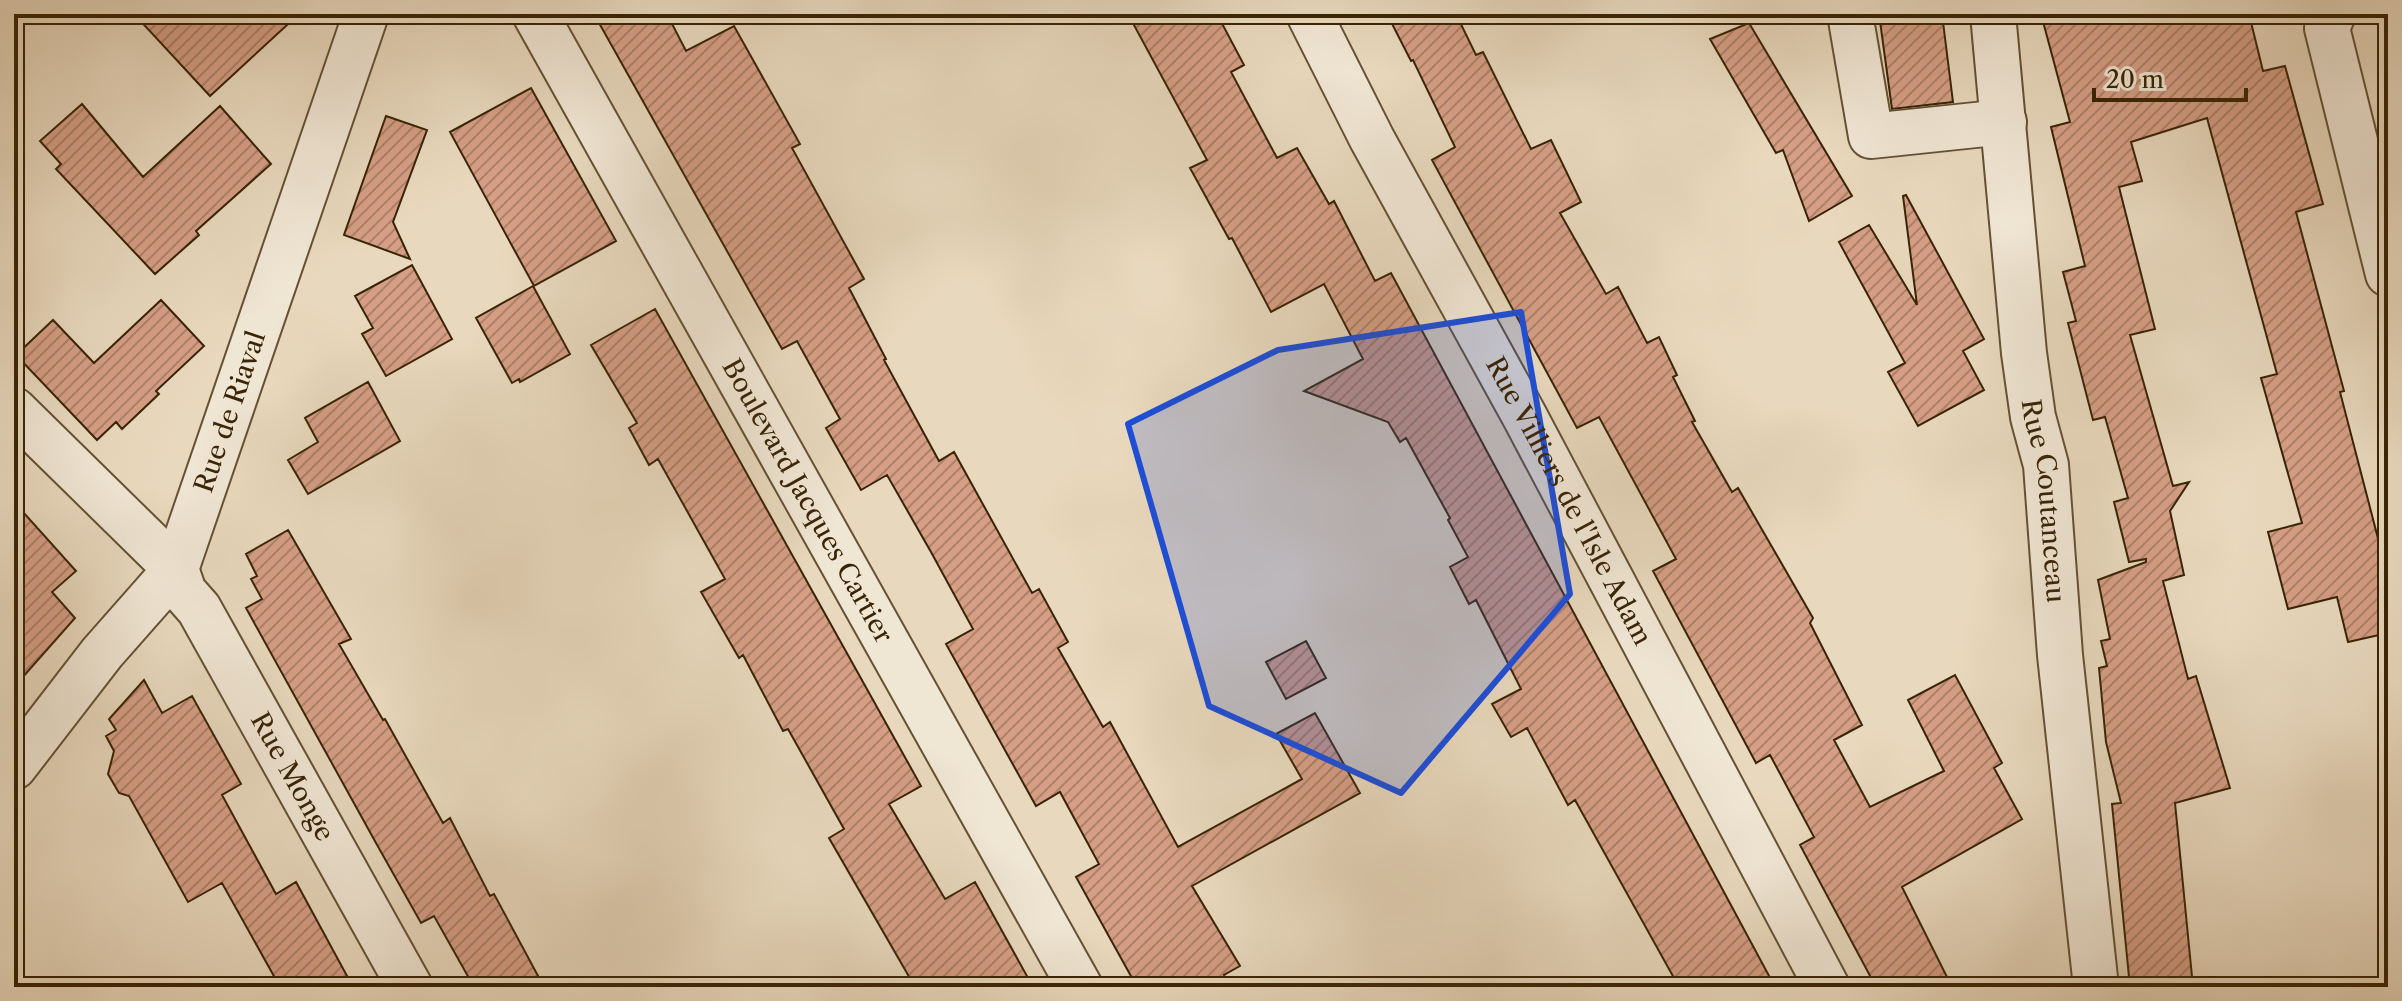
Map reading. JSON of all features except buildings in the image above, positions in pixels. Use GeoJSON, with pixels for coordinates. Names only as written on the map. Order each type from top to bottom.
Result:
{"type":"FeatureCollection","features":[{"type":"Feature","properties":{"kind":"street","name":"Rue de Riaval"},"geometry":{"type":"LineString","coordinates":[[14,767],[102,653],[176,569],[366,14]]}},
{"type":"Feature","properties":{"kind":"street","name":"Boulevard Jacques Cartier"},"geometry":{"type":"LineString","coordinates":[[535,14],[1080,987]]}},
{"type":"Feature","properties":{"kind":"street","name":"Rue Villiers de l'Isle Adam"},"geometry":{"type":"LineString","coordinates":[[1309,14],[1372,139],[1525,417],[1827,987]]}},
{"type":"Feature","properties":{"kind":"street"},"geometry":{"type":"LineString","coordinates":[[1850,14],[1871,136],[2004,122]]}},
{"type":"Feature","properties":{"kind":"street","name":"Rue Coutanceau"},"geometry":{"type":"LineString","coordinates":[[1993,14],[2024,353],[2033,417],[2046,465],[2060,655],[2096,987]]}},
{"type":"Feature","properties":{"kind":"street"},"geometry":{"type":"LineString","coordinates":[[2333,14],[2327,28],[2388,274]]}},
{"type":"Feature","properties":{"kind":"street","name":"Rue Monge"},"geometry":{"type":"LineString","coordinates":[[14,410],[176,569],[184,592],[199,609],[410,987]]}},
{"type":"Feature","properties":{"kind":"highlighted area"},"geometry":{"type":"Polygon","coordinates":[[[1521,312],[1570,594],[1401,793],[1209,706],[1128,424],[1278,350],[1521,312]]]}}]}
